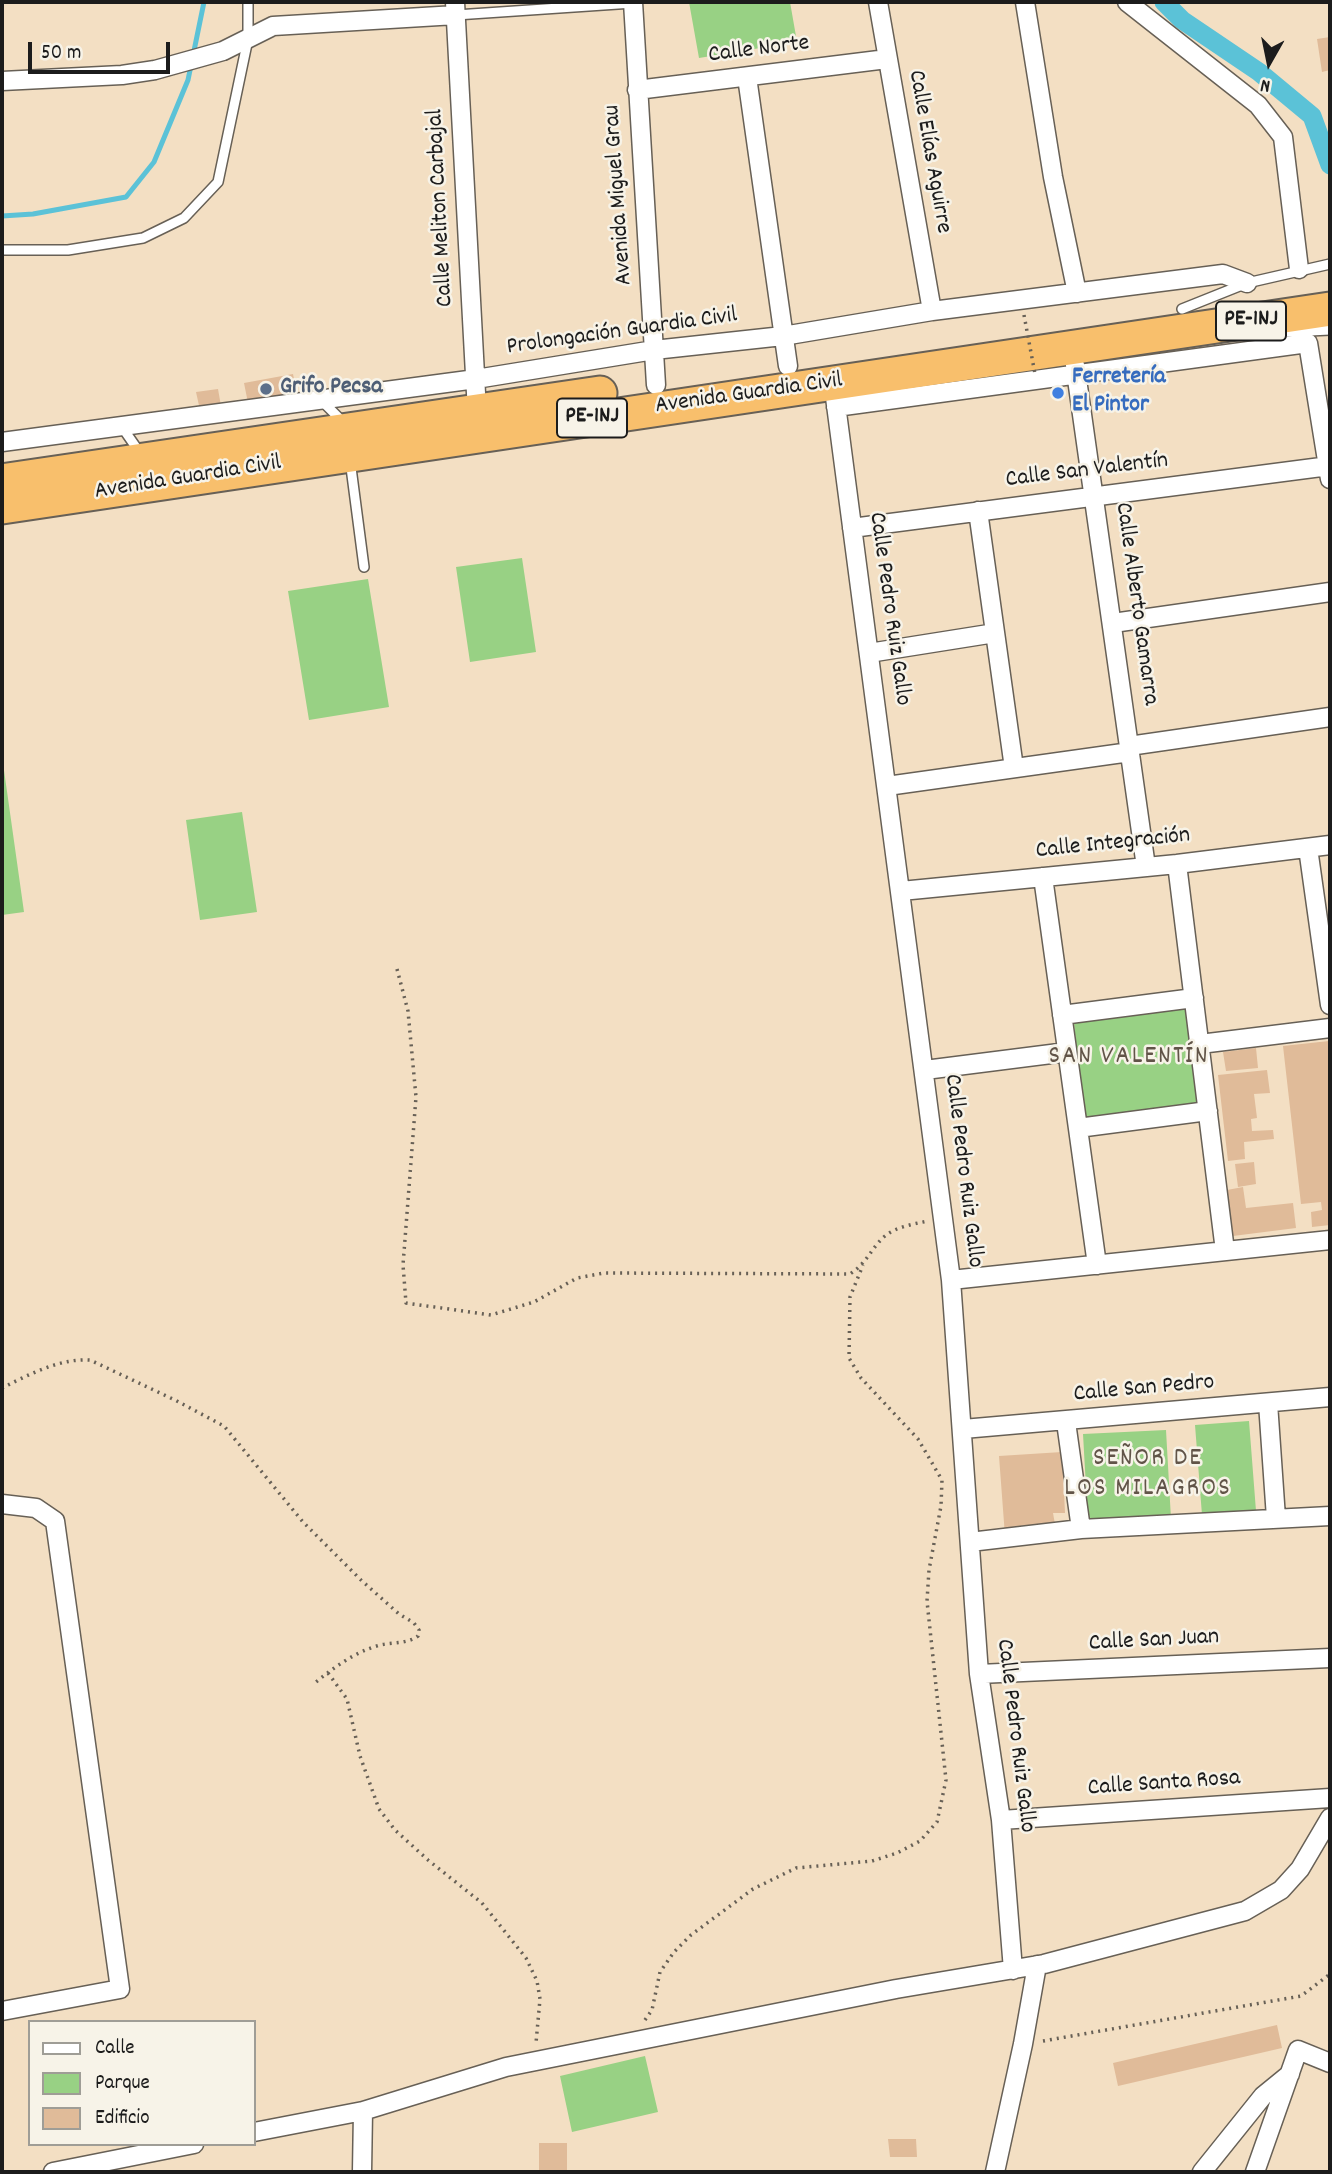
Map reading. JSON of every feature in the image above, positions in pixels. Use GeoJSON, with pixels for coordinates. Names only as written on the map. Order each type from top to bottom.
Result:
{"type":"FeatureCollection","features":[{"type":"Feature","properties":{"kind":"highway","name":"Avenida Guardia Civil"},"geometry":{"type":"LineString","coordinates":[[2,507],[350,442],[477,412],[656,385],[785,351],[1182,320],[1321,295]]}},
{"type":"Feature","properties":{"kind":"highway","name":"Avenida Guardia Civil"},"geometry":{"type":"LineString","coordinates":[[2,481],[145,460],[834,395],[1075,361],[1182,320]]}},
{"type":"Feature","properties":{"kind":"street","name":"Avenida Miguel Grau"},"geometry":{"type":"LineString","coordinates":[[633,2],[656,385]]}},
{"type":"Feature","properties":{"kind":"street","name":"Calle Elías Aguirre"},"geometry":{"type":"LineString","coordinates":[[878,2],[932,312]]}},
{"type":"Feature","properties":{"kind":"street"},"geometry":{"type":"LineString","coordinates":[[1025,2],[1054,177],[1077,293]]}},
{"type":"Feature","properties":{"kind":"street"},"geometry":{"type":"LineString","coordinates":[[1127,2],[1258,104],[1283,137],[1321,295]]}},
{"type":"Feature","properties":{"kind":"street"},"geometry":{"type":"LineString","coordinates":[[2,81],[155,70],[223,51],[273,26],[455,8]]}},
{"type":"Feature","properties":{"kind":"street","name":"Calle Meliton Carbajal"},"geometry":{"type":"LineString","coordinates":[[455,8],[477,412]]}},
{"type":"Feature","properties":{"kind":"street","name":"Calle Norte"},"geometry":{"type":"LineString","coordinates":[[637,90],[887,59]]}},
{"type":"Feature","properties":{"kind":"street"},"geometry":{"type":"LineString","coordinates":[[747,77],[785,351]]}},
{"type":"Feature","properties":{"kind":"street","name":"Prolongación Guardia Civil"},"geometry":{"type":"LineString","coordinates":[[2,442],[475,379],[654,350],[785,351],[932,312],[1223,274],[1247,283]]}},
{"type":"Feature","properties":{"kind":"street"},"geometry":{"type":"LineString","coordinates":[[1075,361],[1308,343],[1329,473]]}},
{"type":"Feature","properties":{"kind":"street","name":"Calle Alberto Gamarra"},"geometry":{"type":"LineString","coordinates":[[1075,361],[1146,867]]}},
{"type":"Feature","properties":{"kind":"street","name":"Calle Pedro Ruiz Gallo"},"geometry":{"type":"LineString","coordinates":[[834,395],[951,1280],[979,1674],[1001,1820],[1013,1970]]}},
{"type":"Feature","properties":{"kind":"street","name":"Calle San Valentín"},"geometry":{"type":"LineString","coordinates":[[852,528],[1095,495],[1329,473]]}},
{"type":"Feature","properties":{"kind":"street"},"geometry":{"type":"LineString","coordinates":[[978,511],[1014,768]]}},
{"type":"Feature","properties":{"kind":"street"},"geometry":{"type":"LineString","coordinates":[[1112,623],[1330,592]]}},
{"type":"Feature","properties":{"kind":"street"},"geometry":{"type":"LineString","coordinates":[[869,653],[995,633]]}},
{"type":"Feature","properties":{"kind":"street"},"geometry":{"type":"LineString","coordinates":[[887,786],[1330,717]]}},
{"type":"Feature","properties":{"kind":"street","name":"Calle Integración"},"geometry":{"type":"LineString","coordinates":[[901,891],[1177,864],[1330,845]]}},
{"type":"Feature","properties":{"kind":"street"},"geometry":{"type":"LineString","coordinates":[[1308,848],[1330,1005]]}},
{"type":"Feature","properties":{"kind":"street"},"geometry":{"type":"LineString","coordinates":[[1177,864],[1225,1251]]}},
{"type":"Feature","properties":{"kind":"street"},"geometry":{"type":"LineString","coordinates":[[1043,877],[1097,1265]]}},
{"type":"Feature","properties":{"kind":"street"},"geometry":{"type":"LineString","coordinates":[[1062,1015],[1194,998]]}},
{"type":"Feature","properties":{"kind":"street"},"geometry":{"type":"LineString","coordinates":[[1199,1044],[1330,1028]]}},
{"type":"Feature","properties":{"kind":"street"},"geometry":{"type":"LineString","coordinates":[[925,1070],[1067,1052]]}},
{"type":"Feature","properties":{"kind":"street"},"geometry":{"type":"LineString","coordinates":[[1078,1128],[1208,1111]]}},
{"type":"Feature","properties":{"kind":"street"},"geometry":{"type":"LineString","coordinates":[[951,1280],[1330,1240]]}},
{"type":"Feature","properties":{"kind":"street","name":"Calle San Pedro"},"geometry":{"type":"LineString","coordinates":[[963,1429],[1330,1397]]}},
{"type":"Feature","properties":{"kind":"street"},"geometry":{"type":"LineString","coordinates":[[1268,1403],[1276,1518]]}},
{"type":"Feature","properties":{"kind":"street"},"geometry":{"type":"LineString","coordinates":[[1066,1422],[1081,1528]]}},
{"type":"Feature","properties":{"kind":"street"},"geometry":{"type":"LineString","coordinates":[[2,1504],[36,1508],[55,1521],[120,1989],[2,2011]]}},
{"type":"Feature","properties":{"kind":"street"},"geometry":{"type":"LineString","coordinates":[[970,1542],[1081,1528],[1330,1516]]}},
{"type":"Feature","properties":{"kind":"street","name":"Calle San Juan"},"geometry":{"type":"LineString","coordinates":[[979,1674],[1330,1658]]}},
{"type":"Feature","properties":{"kind":"street","name":"Calle Santa Rosa"},"geometry":{"type":"LineString","coordinates":[[1001,1820],[1330,1798]]}},
{"type":"Feature","properties":{"kind":"street"},"geometry":{"type":"LineString","coordinates":[[256,2132],[363,2110],[534,2061],[896,1989],[1037,1965],[1245,1910],[1281,1890],[1300,1869],[1330,1818]]}},
{"type":"Feature","properties":{"kind":"street"},"geometry":{"type":"LineString","coordinates":[[995,2172],[1037,1965]]}},
{"type":"Feature","properties":{"kind":"street"},"geometry":{"type":"LineString","coordinates":[[1255,2172],[1298,2050],[1330,2063]]}},
{"type":"Feature","properties":{"kind":"street"},"geometry":{"type":"LineString","coordinates":[[1211,2170],[1263,2096],[1290,2074]]}},
{"type":"Feature","properties":{"kind":"street"},"geometry":{"type":"LineString","coordinates":[[362,2172],[363,2110]]}},
{"type":"Feature","properties":{"kind":"street"},"geometry":{"type":"LineString","coordinates":[[53,2172],[184,2146]]}},
{"type":"Feature","properties":{"kind":"lane"},"geometry":{"type":"LineString","coordinates":[[2,250],[68,250],[143,238],[184,218],[218,182],[248,39],[248,2]]}},
{"type":"Feature","properties":{"kind":"lane"},"geometry":{"type":"LineString","coordinates":[[455,8],[633,2]]}},
{"type":"Feature","properties":{"kind":"lane"},"geometry":{"type":"LineString","coordinates":[[1182,320],[1247,283],[1321,295]]}},
{"type":"Feature","properties":{"kind":"lane"},"geometry":{"type":"LineString","coordinates":[[1256,333],[1321,295]]}},
{"type":"Feature","properties":{"kind":"lane"},"geometry":{"type":"LineString","coordinates":[[1182,320],[1244,332]]}},
{"type":"Feature","properties":{"kind":"lane"},"geometry":{"type":"LineString","coordinates":[[321,400],[350,442],[364,567]]}},
{"type":"Feature","properties":{"kind":"lane"},"geometry":{"type":"LineString","coordinates":[[122,426],[145,460]]}},
{"type":"Feature","properties":{"kind":"path"},"geometry":{"type":"LineString","coordinates":[[1024,315],[1035,374]]}},
{"type":"Feature","properties":{"kind":"path"},"geometry":{"type":"LineString","coordinates":[[397,969],[408,1011],[416,1097],[403,1265],[406,1303],[491,1315],[534,1301],[577,1278],[604,1273],[850,1274],[863,1265]]}},
{"type":"Feature","properties":{"kind":"path"},"geometry":{"type":"LineString","coordinates":[[625,2043],[652,2010],[660,1972],[674,1952],[691,1935],[753,1889],[796,1868],[872,1861],[897,1853],[920,1841],[937,1822],[946,1780],[927,1601],[929,1570],[941,1506],[942,1480],[918,1439],[861,1378],[849,1358],[850,1297],[863,1265],[884,1237],[902,1227],[943,1217]]}},
{"type":"Feature","properties":{"kind":"path"},"geometry":{"type":"LineString","coordinates":[[2,1388],[30,1374],[76,1359],[90,1360],[224,1426],[303,1522],[361,1580],[419,1630],[418,1636],[411,1641],[380,1645],[354,1655],[316,1682]]}},
{"type":"Feature","properties":{"kind":"path"},"geometry":{"type":"LineString","coordinates":[[328,1673],[347,1699],[360,1756],[379,1809],[395,1830],[482,1903],[526,1958],[537,1981],[540,1999],[534,2061]]}},
{"type":"Feature","properties":{"kind":"path"},"geometry":{"type":"LineString","coordinates":[[1023,2044],[1301,1996],[1330,1974]]}},
{"type":"Feature","properties":{"kind":"green space"},"geometry":{"type":"Polygon","coordinates":[[[689,2],[790,2],[797,42],[699,58],[689,2]]]}},
{"type":"Feature","properties":{"kind":"green space"},"geometry":{"type":"Polygon","coordinates":[[[522,558],[536,652],[470,662],[456,567],[522,558]]]}},
{"type":"Feature","properties":{"kind":"green space"},"geometry":{"type":"Polygon","coordinates":[[[368,579],[389,707],[309,720],[288,591],[368,579]]]}},
{"type":"Feature","properties":{"kind":"green space"},"geometry":{"type":"Polygon","coordinates":[[[2,756],[24,912],[2,915],[2,756]]]}},
{"type":"Feature","properties":{"kind":"green space"},"geometry":{"type":"Polygon","coordinates":[[[242,812],[257,912],[200,920],[186,820],[242,812]]]}},
{"type":"Feature","properties":{"kind":"green space"},"geometry":{"type":"Polygon","coordinates":[[[1187,1007],[1199,1105],[1084,1121],[1074,1023],[1187,1007]]]}},
{"type":"Feature","properties":{"kind":"green space"},"geometry":{"type":"Polygon","coordinates":[[[1249,1421],[1256,1511],[1202,1515],[1195,1425],[1249,1421]]]}},
{"type":"Feature","properties":{"kind":"green space"},"geometry":{"type":"Polygon","coordinates":[[[1166,1430],[1171,1519],[1088,1523],[1083,1434],[1166,1430]]]}},
{"type":"Feature","properties":{"kind":"green space"},"geometry":{"type":"Polygon","coordinates":[[[645,2056],[658,2112],[572,2132],[560,2076],[645,2056]]]}},
{"type":"Feature","properties":{"kind":"building"},"geometry":{"type":"Polygon","coordinates":[[[1330,37],[1330,70],[1322,72],[1317,39],[1330,37]]]}},
{"type":"Feature","properties":{"kind":"building"},"geometry":{"type":"Polygon","coordinates":[[[293,374],[297,394],[248,403],[244,383],[293,374]]]}},
{"type":"Feature","properties":{"kind":"building"},"geometry":{"type":"Polygon","coordinates":[[[218,389],[221,406],[200,410],[196,392],[218,389]]]}},
{"type":"Feature","properties":{"kind":"building"},"geometry":{"type":"Polygon","coordinates":[[[1329,1041],[1330,1225],[1312,1227],[1311,1212],[1322,1210],[1321,1202],[1301,1204],[1283,1046],[1329,1041]]]}},
{"type":"Feature","properties":{"kind":"building"},"geometry":{"type":"Polygon","coordinates":[[[1256,1048],[1258,1068],[1226,1071],[1223,1052],[1256,1048]]]}},
{"type":"Feature","properties":{"kind":"building"},"geometry":{"type":"Polygon","coordinates":[[[1267,1070],[1270,1093],[1254,1094],[1257,1118],[1251,1119],[1252,1131],[1273,1130],[1274,1139],[1244,1142],[1245,1159],[1228,1161],[1218,1075],[1267,1070]]]}},
{"type":"Feature","properties":{"kind":"building"},"geometry":{"type":"Polygon","coordinates":[[[1254,1162],[1256,1184],[1238,1187],[1235,1164],[1254,1162]]]}},
{"type":"Feature","properties":{"kind":"building"},"geometry":{"type":"Polygon","coordinates":[[[1243,1187],[1246,1208],[1293,1203],[1296,1228],[1233,1236],[1227,1190],[1243,1187]]]}},
{"type":"Feature","properties":{"kind":"building"},"geometry":{"type":"Polygon","coordinates":[[[1062,1452],[1065,1513],[1053,1513],[1056,1530],[1005,1536],[999,1456],[1062,1452]]]}},
{"type":"Feature","properties":{"kind":"building"},"geometry":{"type":"Polygon","coordinates":[[[1277,2025],[1282,2048],[1118,2086],[1113,2063],[1277,2025]]]}},
{"type":"Feature","properties":{"kind":"building"},"geometry":{"type":"Polygon","coordinates":[[[888,2139],[916,2139],[917,2157],[890,2157],[888,2139]]]}},
{"type":"Feature","properties":{"kind":"building"},"geometry":{"type":"Polygon","coordinates":[[[539,2143],[567,2143],[567,2172],[539,2172],[539,2143]]]}},
{"type":"Feature","properties":{"kind":"waterway"},"geometry":{"type":"LineString","coordinates":[[2,216],[33,214],[126,197],[154,162],[188,80],[204,2]]}},
{"type":"Feature","properties":{"kind":"waterway"},"geometry":{"type":"LineString","coordinates":[[1164,2],[1182,20],[1259,72],[1312,116],[1330,165]]}},
{"type":"Feature","properties":{"kind":"place","name":"Grifo Pecsa"},"geometry":{"type":"Point","coordinates":[266,389]}},
{"type":"Feature","properties":{"kind":"place","name":"Ferretería El Pintor"},"geometry":{"type":"Point","coordinates":[1058,393]}},
{"type":"Feature","properties":{"kind":"district","name":"SAN VALENTÍN"},"geometry":{"type":"Point","coordinates":[1129,1058]}},
{"type":"Feature","properties":{"kind":"district","name":"SEÑOR DE LOS MILAGROS"},"geometry":{"type":"Point","coordinates":[1148,1475]}}]}
